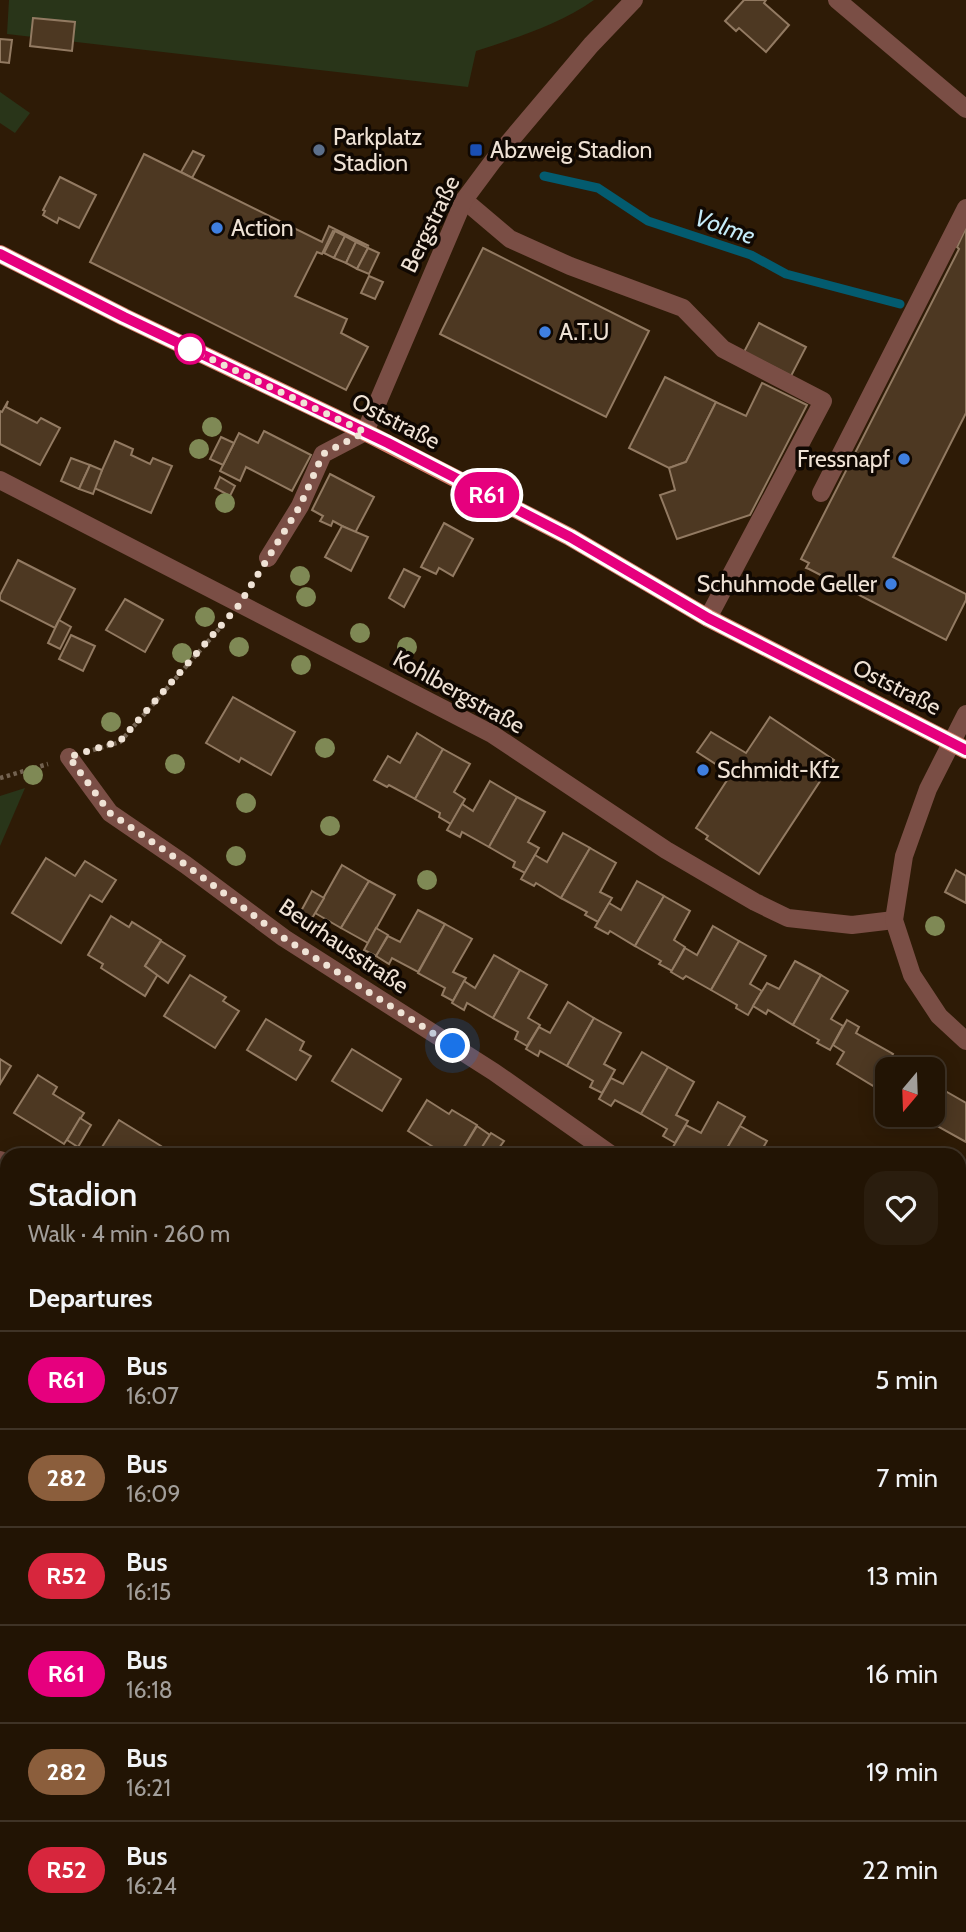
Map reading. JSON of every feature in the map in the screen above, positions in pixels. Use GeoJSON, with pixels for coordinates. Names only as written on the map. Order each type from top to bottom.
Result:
{"type":"FeatureCollection","features":[{"type":"Feature","properties":{"kind":"main road","name":"Oststraße"},"geometry":{"type":"LineString","coordinates":[[0,254],[124,317],[365,432],[570,537],[708,618],[958,746]]}},
{"type":"Feature","properties":{"kind":"street","name":"Bergstraße"},"geometry":{"type":"LineString","coordinates":[[365,432],[464,200],[574,64],[634,0]]}},
{"type":"Feature","properties":{"kind":"street"},"geometry":{"type":"LineString","coordinates":[[837,0],[966,109]]}},
{"type":"Feature","properties":{"kind":"street"},"geometry":{"type":"LineString","coordinates":[[464,200],[510,239],[570,266],[683,308],[723,349],[822,401],[708,618]]}},
{"type":"Feature","properties":{"kind":"street"},"geometry":{"type":"LineString","coordinates":[[821,493],[966,208]]}},
{"type":"Feature","properties":{"kind":"street"},"geometry":{"type":"LineString","coordinates":[[268,558],[300,506],[323,454],[365,432]]}},
{"type":"Feature","properties":{"kind":"street","name":"Kohlbergstraße"},"geometry":{"type":"LineString","coordinates":[[0,480],[492,734],[666,850],[755,902],[788,918],[852,925],[894,920]]}},
{"type":"Feature","properties":{"kind":"street","name":"Oststraße"},"geometry":{"type":"LineString","coordinates":[[958,746],[966,714]]}},
{"type":"Feature","properties":{"kind":"street"},"geometry":{"type":"LineString","coordinates":[[958,746],[928,789],[904,856],[894,920],[912,975],[939,1016],[966,1041]]}},
{"type":"Feature","properties":{"kind":"street","name":"Beurhausstraße"},"geometry":{"type":"LineString","coordinates":[[69,757],[110,813],[186,865],[284,938],[494,1072],[602,1148]]}},
{"type":"Feature","properties":{"kind":"path"},"geometry":{"type":"LineString","coordinates":[[0,778],[120,741],[239,605]]}},
{"type":"Feature","properties":{"kind":"green space"},"geometry":{"type":"Polygon","coordinates":[[[9,0],[594,0],[552,23],[476,51],[468,87],[7,34],[9,0]]]}},
{"type":"Feature","properties":{"kind":"green space"},"geometry":{"type":"Polygon","coordinates":[[[0,92],[30,113],[15,133],[0,123],[0,92]]]}},
{"type":"Feature","properties":{"kind":"green space"},"geometry":{"type":"Polygon","coordinates":[[[25,788],[0,846],[0,796],[25,788]]]}},
{"type":"Feature","properties":{"kind":"building"},"geometry":{"type":"Polygon","coordinates":[[[744,0],[766,0],[764,3],[789,25],[766,52],[739,28],[736,31],[725,21],[744,0]]]}},
{"type":"Feature","properties":{"kind":"building"},"geometry":{"type":"Polygon","coordinates":[[[33,18],[75,22],[72,51],[30,46],[33,18]]]}},
{"type":"Feature","properties":{"kind":"building"},"geometry":{"type":"Polygon","coordinates":[[[0,39],[12,40],[9,63],[0,62],[0,39]]]}},
{"type":"Feature","properties":{"kind":"building"},"geometry":{"type":"Polygon","coordinates":[[[193,151],[204,156],[192,178],[181,172],[193,151]]]}},
{"type":"Feature","properties":{"kind":"building"},"geometry":{"type":"Polygon","coordinates":[[[144,154],[322,242],[329,226],[369,246],[333,231],[322,254],[317,252],[295,296],[347,319],[341,333],[368,347],[346,390],[90,262],[144,154]]]}},
{"type":"Feature","properties":{"kind":"building"},"geometry":{"type":"Polygon","coordinates":[[[60,177],[96,195],[79,228],[59,218],[57,223],[43,215],[60,177]]]}},
{"type":"Feature","properties":{"kind":"building"},"geometry":{"type":"Polygon","coordinates":[[[966,228],[966,413],[893,557],[966,594],[966,600],[946,640],[806,568],[809,563],[801,559],[959,249],[957,247],[966,228]]]}},
{"type":"Feature","properties":{"kind":"building"},"geometry":{"type":"Polygon","coordinates":[[[335,231],[345,236],[334,258],[324,253],[335,231]]]}},
{"type":"Feature","properties":{"kind":"building"},"geometry":{"type":"Polygon","coordinates":[[[345,236],[356,242],[346,263],[334,258],[345,236]]]}},
{"type":"Feature","properties":{"kind":"building"},"geometry":{"type":"Polygon","coordinates":[[[356,242],[368,248],[357,269],[346,263],[356,242]]]}},
{"type":"Feature","properties":{"kind":"building"},"geometry":{"type":"Polygon","coordinates":[[[368,248],[379,253],[369,274],[357,269],[368,248]]]}},
{"type":"Feature","properties":{"kind":"building","name":"A.T.U"},"geometry":{"type":"Polygon","coordinates":[[[483,248],[649,331],[606,417],[440,334],[483,248]]]}},
{"type":"Feature","properties":{"kind":"building"},"geometry":{"type":"Polygon","coordinates":[[[369,276],[383,282],[375,299],[361,293],[369,276]]]}},
{"type":"Feature","properties":{"kind":"building"},"geometry":{"type":"Polygon","coordinates":[[[759,323],[806,347],[791,376],[744,352],[759,323]]]}},
{"type":"Feature","properties":{"kind":"building"},"geometry":{"type":"Polygon","coordinates":[[[665,377],[716,402],[686,462],[669,468],[629,448],[665,377]]]}},
{"type":"Feature","properties":{"kind":"building"},"geometry":{"type":"Polygon","coordinates":[[[762,383],[807,405],[750,515],[677,539],[660,495],[675,490],[669,468],[686,462],[716,402],[746,416],[762,383]]]}},
{"type":"Feature","properties":{"kind":"building"},"geometry":{"type":"Polygon","coordinates":[[[8,401],[6,407],[37,423],[41,418],[60,428],[40,465],[0,444],[0,411],[2,412],[8,401]]]}},
{"type":"Feature","properties":{"kind":"building"},"geometry":{"type":"Polygon","coordinates":[[[264,431],[311,455],[292,491],[246,467],[240,481],[220,471],[239,433],[258,443],[264,431]]]}},
{"type":"Feature","properties":{"kind":"building"},"geometry":{"type":"Polygon","coordinates":[[[221,437],[234,443],[223,465],[210,459],[221,437]]]}},
{"type":"Feature","properties":{"kind":"building"},"geometry":{"type":"Polygon","coordinates":[[[115,441],[133,449],[131,455],[150,464],[153,458],[172,466],[151,513],[94,488],[115,441]]]}},
{"type":"Feature","properties":{"kind":"building"},"geometry":{"type":"Polygon","coordinates":[[[71,458],[90,465],[79,489],[61,481],[71,458]]]}},
{"type":"Feature","properties":{"kind":"building"},"geometry":{"type":"Polygon","coordinates":[[[90,465],[102,470],[93,494],[79,489],[90,465]]]}},
{"type":"Feature","properties":{"kind":"building"},"geometry":{"type":"Polygon","coordinates":[[[330,474],[374,497],[355,533],[333,521],[331,526],[320,521],[323,516],[312,510],[330,474]]]}},
{"type":"Feature","properties":{"kind":"building"},"geometry":{"type":"Polygon","coordinates":[[[220,477],[235,486],[230,496],[215,488],[220,477]]]}},
{"type":"Feature","properties":{"kind":"building"},"geometry":{"type":"Polygon","coordinates":[[[444,523],[473,539],[453,576],[439,568],[436,574],[421,567],[444,523]]]}},
{"type":"Feature","properties":{"kind":"building"},"geometry":{"type":"Polygon","coordinates":[[[342,526],[368,537],[351,571],[325,557],[342,526]]]}},
{"type":"Feature","properties":{"kind":"building"},"geometry":{"type":"Polygon","coordinates":[[[18,560],[75,589],[55,628],[0,600],[18,560]]]}},
{"type":"Feature","properties":{"kind":"building"},"geometry":{"type":"Polygon","coordinates":[[[404,569],[420,577],[404,607],[389,598],[404,569]]]}},
{"type":"Feature","properties":{"kind":"building"},"geometry":{"type":"Polygon","coordinates":[[[125,599],[163,620],[145,652],[106,630],[125,599]]]}},
{"type":"Feature","properties":{"kind":"building"},"geometry":{"type":"Polygon","coordinates":[[[59,620],[71,627],[60,649],[48,643],[59,620]]]}},
{"type":"Feature","properties":{"kind":"building"},"geometry":{"type":"Polygon","coordinates":[[[71,635],[95,646],[83,671],[59,659],[71,635]]]}},
{"type":"Feature","properties":{"kind":"building"},"geometry":{"type":"Polygon","coordinates":[[[233,697],[295,732],[271,775],[241,758],[239,762],[206,743],[233,697]]]}},
{"type":"Feature","properties":{"kind":"building"},"geometry":{"type":"Polygon","coordinates":[[[770,717],[834,760],[759,874],[706,839],[708,836],[696,828],[731,774],[697,752],[711,732],[746,753],[770,717]]]}},
{"type":"Feature","properties":{"kind":"building"},"geometry":{"type":"Polygon","coordinates":[[[417,733],[443,749],[415,799],[374,780],[388,756],[400,763],[417,733]]]}},
{"type":"Feature","properties":{"kind":"building"},"geometry":{"type":"Polygon","coordinates":[[[443,749],[470,764],[454,792],[465,799],[451,824],[439,817],[440,813],[415,799],[443,749]]]}},
{"type":"Feature","properties":{"kind":"building"},"geometry":{"type":"Polygon","coordinates":[[[490,781],[517,797],[489,847],[462,832],[460,837],[447,830],[462,804],[473,811],[490,781]]]}},
{"type":"Feature","properties":{"kind":"building"},"geometry":{"type":"Polygon","coordinates":[[[517,797],[545,812],[528,842],[539,848],[525,873],[513,867],[515,862],[489,847],[517,797]]]}},
{"type":"Feature","properties":{"kind":"building"},"geometry":{"type":"Polygon","coordinates":[[[563,833],[590,848],[561,898],[536,883],[534,886],[521,879],[535,855],[547,862],[563,833]]]}},
{"type":"Feature","properties":{"kind":"building"},"geometry":{"type":"Polygon","coordinates":[[[590,848],[616,863],[600,892],[612,898],[598,922],[585,915],[587,912],[561,898],[590,848]]]}},
{"type":"Feature","properties":{"kind":"building"},"geometry":{"type":"Polygon","coordinates":[[[46,858],[75,876],[85,861],[116,880],[102,902],[90,895],[61,943],[12,913],[46,858]]]}},
{"type":"Feature","properties":{"kind":"building"},"geometry":{"type":"Polygon","coordinates":[[[342,865],[369,881],[341,928],[315,913],[342,865]]]}},
{"type":"Feature","properties":{"kind":"building"},"geometry":{"type":"Polygon","coordinates":[[[956,870],[966,876],[966,903],[945,892],[956,870]]]}},
{"type":"Feature","properties":{"kind":"building"},"geometry":{"type":"Polygon","coordinates":[[[369,881],[395,895],[368,943],[341,928],[369,881]]]}},
{"type":"Feature","properties":{"kind":"building"},"geometry":{"type":"Polygon","coordinates":[[[637,881],[664,896],[635,946],[610,931],[608,934],[595,927],[609,903],[621,910],[637,881]]]}},
{"type":"Feature","properties":{"kind":"building"},"geometry":{"type":"Polygon","coordinates":[[[312,891],[324,898],[311,920],[300,913],[312,891]]]}},
{"type":"Feature","properties":{"kind":"building"},"geometry":{"type":"Polygon","coordinates":[[[664,896],[690,911],[674,940],[685,947],[672,971],[659,964],[661,961],[635,946],[664,896]]]}},
{"type":"Feature","properties":{"kind":"building"},"geometry":{"type":"Polygon","coordinates":[[[418,910],[445,924],[418,972],[392,958],[389,964],[376,956],[388,936],[400,942],[418,910]]]}},
{"type":"Feature","properties":{"kind":"building"},"geometry":{"type":"Polygon","coordinates":[[[111,916],[129,927],[132,922],[161,940],[145,966],[158,974],[145,996],[101,968],[103,964],[88,955],[111,916]]]}},
{"type":"Feature","properties":{"kind":"building"},"geometry":{"type":"Polygon","coordinates":[[[445,924],[472,939],[453,972],[466,978],[453,1001],[442,995],[445,988],[418,973],[445,924]]]}},
{"type":"Feature","properties":{"kind":"building"},"geometry":{"type":"Polygon","coordinates":[[[713,926],[739,941],[711,990],[686,976],[683,979],[671,972],[685,948],[697,955],[713,926]]]}},
{"type":"Feature","properties":{"kind":"building"},"geometry":{"type":"Polygon","coordinates":[[[376,928],[388,935],[376,956],[364,950],[376,928]]]}},
{"type":"Feature","properties":{"kind":"building"},"geometry":{"type":"Polygon","coordinates":[[[161,941],[185,956],[168,983],[145,966],[161,941]]]}},
{"type":"Feature","properties":{"kind":"building"},"geometry":{"type":"Polygon","coordinates":[[[739,941],[766,956],[750,984],[762,991],[748,1015],[736,1008],[737,1005],[711,990],[739,941]]]}},
{"type":"Feature","properties":{"kind":"building"},"geometry":{"type":"Polygon","coordinates":[[[494,955],[520,970],[493,1018],[467,1003],[464,1010],[452,1003],[464,981],[475,988],[494,955]]]}},
{"type":"Feature","properties":{"kind":"building"},"geometry":{"type":"Polygon","coordinates":[[[795,961],[821,975],[793,1025],[768,1010],[766,1014],[753,1006],[767,983],[779,989],[795,961]]]}},
{"type":"Feature","properties":{"kind":"building"},"geometry":{"type":"Polygon","coordinates":[[[520,970],[547,985],[528,1018],[540,1025],[527,1046],[515,1039],[518,1032],[493,1018],[520,970]]]}},
{"type":"Feature","properties":{"kind":"building"},"geometry":{"type":"Polygon","coordinates":[[[190,975],[226,997],[223,1001],[239,1011],[215,1048],[164,1016],[190,975]]]}},
{"type":"Feature","properties":{"kind":"building"},"geometry":{"type":"Polygon","coordinates":[[[821,975],[848,991],[831,1019],[843,1026],[830,1050],[817,1043],[819,1040],[793,1025],[821,975]]]}},
{"type":"Feature","properties":{"kind":"building"},"geometry":{"type":"Polygon","coordinates":[[[568,1002],[594,1018],[567,1066],[540,1051],[538,1056],[526,1049],[539,1027],[550,1033],[568,1002]]]}},
{"type":"Feature","properties":{"kind":"building"},"geometry":{"type":"Polygon","coordinates":[[[594,1018],[621,1033],[604,1064],[615,1070],[602,1093],[590,1087],[593,1081],[567,1066],[594,1018]]]}},
{"type":"Feature","properties":{"kind":"building"},"geometry":{"type":"Polygon","coordinates":[[[266,1019],[304,1042],[300,1050],[311,1056],[296,1080],[247,1050],[266,1019]]]}},
{"type":"Feature","properties":{"kind":"building"},"geometry":{"type":"Polygon","coordinates":[[[847,1020],[859,1027],[856,1033],[893,1054],[891,1057],[875,1057],[875,1087],[837,1064],[844,1052],[833,1045],[847,1020]]]}},
{"type":"Feature","properties":{"kind":"building"},"geometry":{"type":"Polygon","coordinates":[[[352,1049],[401,1079],[382,1111],[332,1081],[352,1049]]]}},
{"type":"Feature","properties":{"kind":"building"},"geometry":{"type":"Polygon","coordinates":[[[642,1052],[668,1067],[641,1114],[615,1100],[611,1106],[599,1099],[611,1078],[623,1084],[642,1052]]]}},
{"type":"Feature","properties":{"kind":"building"},"geometry":{"type":"Polygon","coordinates":[[[0,1059],[11,1066],[0,1084],[0,1059]]]}},
{"type":"Feature","properties":{"kind":"building"},"geometry":{"type":"Polygon","coordinates":[[[668,1067],[694,1082],[676,1115],[688,1121],[675,1143],[663,1136],[667,1129],[641,1114],[668,1067]]]}},
{"type":"Feature","properties":{"kind":"building"},"geometry":{"type":"Polygon","coordinates":[[[38,1075],[57,1087],[53,1094],[84,1113],[64,1144],[14,1113],[38,1075]]]}},
{"type":"Feature","properties":{"kind":"building"},"geometry":{"type":"Polygon","coordinates":[[[945,1091],[966,1103],[966,1142],[939,1127],[945,1127],[945,1091]]]}},
{"type":"Feature","properties":{"kind":"building"},"geometry":{"type":"Polygon","coordinates":[[[427,1100],[449,1114],[452,1110],[477,1125],[463,1148],[435,1148],[408,1131],[427,1100]]]}},
{"type":"Feature","properties":{"kind":"building"},"geometry":{"type":"Polygon","coordinates":[[[718,1102],[745,1117],[727,1148],[673,1147],[686,1125],[701,1133],[718,1102]]]}},
{"type":"Feature","properties":{"kind":"building"},"geometry":{"type":"Polygon","coordinates":[[[80,1118],[91,1125],[78,1147],[67,1140],[80,1118]]]}},
{"type":"Feature","properties":{"kind":"building"},"geometry":{"type":"Polygon","coordinates":[[[119,1120],[161,1146],[160,1148],[101,1148],[119,1120]]]}},
{"type":"Feature","properties":{"kind":"building"},"geometry":{"type":"Polygon","coordinates":[[[477,1126],[490,1135],[482,1148],[464,1148],[477,1126]]]}},
{"type":"Feature","properties":{"kind":"building"},"geometry":{"type":"Polygon","coordinates":[[[740,1126],[767,1141],[763,1148],[727,1148],[740,1126]]]}},
{"type":"Feature","properties":{"kind":"building"},"geometry":{"type":"Polygon","coordinates":[[[491,1133],[504,1141],[499,1148],[481,1148],[491,1133]]]}},
{"type":"Feature","properties":{"kind":"waterway","name":"Volme"},"geometry":{"type":"LineString","coordinates":[[544,176],[598,188],[648,221],[751,255],[786,274],[900,304]]}},
{"type":"Feature","properties":{"kind":"bus line","name":"R61"},"geometry":{"type":"LineString","coordinates":[[0,254],[124,317],[388,443],[570,537],[708,618],[966,750]]}},
{"type":"Feature","properties":{"kind":"place","name":"Parkplatz Stadion"},"geometry":{"type":"Point","coordinates":[319,150]}},
{"type":"Feature","properties":{"kind":"place","name":"Abzweig Stadion"},"geometry":{"type":"Point","coordinates":[476,150]}},
{"type":"Feature","properties":{"kind":"place","name":"Action"},"geometry":{"type":"Point","coordinates":[217,228]}},
{"type":"Feature","properties":{"kind":"place","name":"A.T.U"},"geometry":{"type":"Point","coordinates":[545,332]}},
{"type":"Feature","properties":{"kind":"place","name":"Fressnapf"},"geometry":{"type":"Point","coordinates":[904,459]}},
{"type":"Feature","properties":{"kind":"place","name":"Schuhmode Geller"},"geometry":{"type":"Point","coordinates":[891,584]}},
{"type":"Feature","properties":{"kind":"place","name":"Schmidt-Kfz"},"geometry":{"type":"Point","coordinates":[703,770]}},
{"type":"Feature","properties":{"kind":"route"},"geometry":{"type":"LineString","coordinates":[[190,349],[365,432],[323,454],[300,506],[239,605],[120,741],[69,757],[110,813],[186,865],[284,938],[453,1046]]}}]}
